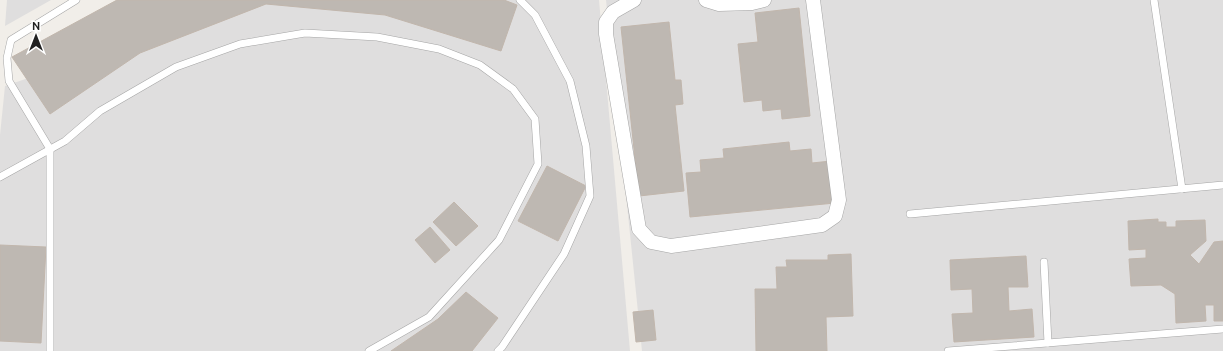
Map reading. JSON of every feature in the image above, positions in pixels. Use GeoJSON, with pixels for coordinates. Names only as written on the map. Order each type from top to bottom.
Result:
{"type":"FeatureCollection","features":[{"type":"Feature","properties":{"kind":"street"},"geometry":{"type":"LineString","coordinates":[[634,0],[613,12],[606,22],[606,34],[639,229],[651,242],[671,246],[822,225],[835,216],[839,200],[813,0]]}},
{"type":"Feature","properties":{"kind":"street"},"geometry":{"type":"LineString","coordinates":[[706,0],[719,4],[752,3],[764,0]]}},
{"type":"Feature","properties":{"kind":"lane"},"geometry":{"type":"LineString","coordinates":[[50,351],[50,149],[9,81],[7,58],[11,40],[76,0]]}},
{"type":"Feature","properties":{"kind":"lane"},"geometry":{"type":"LineString","coordinates":[[498,351],[564,254],[590,196],[586,146],[570,81],[535,15],[520,0]]}},
{"type":"Feature","properties":{"kind":"lane"},"geometry":{"type":"LineString","coordinates":[[1154,0],[1182,189]]}},
{"type":"Feature","properties":{"kind":"lane"},"geometry":{"type":"LineString","coordinates":[[0,177],[65,141],[100,111],[176,67],[240,44],[305,33],[377,37],[439,49],[480,65],[513,90],[535,119],[538,164],[499,240],[430,317],[369,351]]}},
{"type":"Feature","properties":{"kind":"lane"},"geometry":{"type":"LineString","coordinates":[[910,214],[1223,186]]}},
{"type":"Feature","properties":{"kind":"lane"},"geometry":{"type":"LineString","coordinates":[[1044,262],[1048,343]]}},
{"type":"Feature","properties":{"kind":"lane"},"geometry":{"type":"LineString","coordinates":[[948,351],[1223,329]]}},
{"type":"Feature","properties":{"kind":"shaded area"},"geometry":{"type":"Polygon","coordinates":[[[7,0],[51,0],[5,26],[7,0]]]}},
{"type":"Feature","properties":{"kind":"shaded area"},"geometry":{"type":"Polygon","coordinates":[[[256,0],[599,0],[630,351],[0,351],[0,135],[5,86],[256,0]]]}},
{"type":"Feature","properties":{"kind":"shaded area"},"geometry":{"type":"Polygon","coordinates":[[[606,0],[1223,0],[1223,351],[642,351],[606,0]]]}},
{"type":"Feature","properties":{"kind":"building"},"geometry":{"type":"Polygon","coordinates":[[[117,0],[504,0],[517,5],[501,51],[385,15],[266,4],[140,53],[50,114],[12,57],[117,0]]]}},
{"type":"Feature","properties":{"kind":"building"},"geometry":{"type":"Polygon","coordinates":[[[799,8],[810,116],[782,119],[781,109],[763,111],[762,100],[744,102],[738,44],[758,42],[755,13],[799,8]]]}},
{"type":"Feature","properties":{"kind":"building"},"geometry":{"type":"Polygon","coordinates":[[[669,22],[675,80],[681,80],[683,104],[675,105],[684,191],[639,196],[621,27],[669,22]]]}},
{"type":"Feature","properties":{"kind":"building"},"geometry":{"type":"Polygon","coordinates":[[[789,142],[790,151],[811,149],[812,163],[831,161],[835,203],[690,217],[686,173],[701,172],[700,160],[724,158],[723,149],[789,142]]]}},
{"type":"Feature","properties":{"kind":"building"},"geometry":{"type":"Polygon","coordinates":[[[547,166],[586,186],[558,241],[518,221],[547,166]]]}},
{"type":"Feature","properties":{"kind":"building"},"geometry":{"type":"Polygon","coordinates":[[[454,202],[478,226],[456,246],[433,222],[454,202]]]}},
{"type":"Feature","properties":{"kind":"building"},"geometry":{"type":"Polygon","coordinates":[[[1158,219],[1158,222],[1166,222],[1166,227],[1176,227],[1176,221],[1205,220],[1206,241],[1190,255],[1199,264],[1214,242],[1223,241],[1223,321],[1214,321],[1214,305],[1205,305],[1206,321],[1176,323],[1175,294],[1161,285],[1131,286],[1129,259],[1146,258],[1146,249],[1129,250],[1128,221],[1158,219]]]}},
{"type":"Feature","properties":{"kind":"building"},"geometry":{"type":"Polygon","coordinates":[[[430,227],[450,250],[435,263],[415,240],[430,227]]]}},
{"type":"Feature","properties":{"kind":"building"},"geometry":{"type":"Polygon","coordinates":[[[0,245],[46,247],[41,343],[0,341],[0,245]]]}},
{"type":"Feature","properties":{"kind":"building"},"geometry":{"type":"Polygon","coordinates":[[[851,254],[853,316],[826,317],[827,351],[756,351],[755,289],[777,289],[776,267],[787,267],[786,260],[828,260],[828,255],[851,254]]]}},
{"type":"Feature","properties":{"kind":"building"},"geometry":{"type":"Polygon","coordinates":[[[1026,256],[1028,287],[1008,287],[1009,311],[1032,309],[1034,337],[954,342],[952,314],[973,313],[972,289],[951,290],[950,260],[1026,256]]]}},
{"type":"Feature","properties":{"kind":"building"},"geometry":{"type":"Polygon","coordinates":[[[466,292],[498,318],[472,351],[391,351],[438,319],[466,292]]]}},
{"type":"Feature","properties":{"kind":"building"},"geometry":{"type":"Polygon","coordinates":[[[653,310],[656,340],[636,342],[633,312],[653,310]]]}}]}
